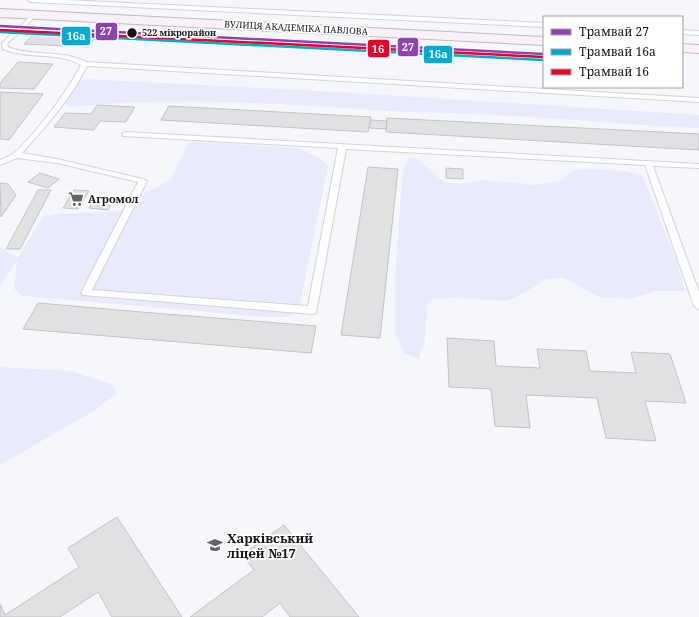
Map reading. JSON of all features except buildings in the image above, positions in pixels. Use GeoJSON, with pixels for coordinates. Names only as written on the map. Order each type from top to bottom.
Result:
{"type":"FeatureCollection","features":[{"type":"Feature","properties":{"kind":"main road","name":"ВУЛИЦЯ АКАДЕМІКА ПАВЛОВА"},"geometry":{"type":"LineString","coordinates":[[0,13],[543,41]]}},
{"type":"Feature","properties":{"kind":"main road"},"geometry":{"type":"LineString","coordinates":[[683,48],[699,49]]}},
{"type":"Feature","properties":{"kind":"lane"},"geometry":{"type":"LineString","coordinates":[[30,0],[543,26]]}},
{"type":"Feature","properties":{"kind":"lane"},"geometry":{"type":"LineString","coordinates":[[158,6],[163,0]]}},
{"type":"Feature","properties":{"kind":"lane"},"geometry":{"type":"LineString","coordinates":[[34,15],[2,44],[5,48],[11,50],[68,56],[77,59],[84,64],[699,100]]}},
{"type":"Feature","properties":{"kind":"lane"},"geometry":{"type":"LineString","coordinates":[[683,32],[699,33]]}},
{"type":"Feature","properties":{"kind":"lane"},"geometry":{"type":"LineString","coordinates":[[0,163],[16,155],[42,127],[79,76],[84,64]]}},
{"type":"Feature","properties":{"kind":"lane"},"geometry":{"type":"LineString","coordinates":[[126,134],[699,166]]}},
{"type":"Feature","properties":{"kind":"lane"},"geometry":{"type":"LineString","coordinates":[[16,155],[57,161],[143,181],[86,293],[312,310],[342,147]]}},
{"type":"Feature","properties":{"kind":"lane"},"geometry":{"type":"LineString","coordinates":[[648,162],[699,306]]}},
{"type":"Feature","properties":{"kind":"shaded area"},"geometry":{"type":"Polygon","coordinates":[[[84,79],[338,92],[699,115],[699,128],[500,115],[399,112],[229,102],[149,102],[69,107],[63,104],[79,81],[84,79]]]}},
{"type":"Feature","properties":{"kind":"shaded area"},"geometry":{"type":"Polygon","coordinates":[[[197,142],[298,148],[319,158],[328,166],[299,309],[287,317],[264,317],[23,296],[14,289],[17,260],[0,286],[0,247],[18,258],[43,217],[56,214],[121,211],[134,199],[171,179],[188,143],[197,142]]]}},
{"type":"Feature","properties":{"kind":"shaded area"},"geometry":{"type":"Polygon","coordinates":[[[409,158],[416,158],[444,182],[462,184],[483,180],[536,185],[560,181],[573,170],[592,169],[626,171],[642,175],[677,262],[685,291],[657,291],[630,299],[599,297],[564,278],[546,279],[526,292],[508,301],[454,298],[434,299],[427,306],[425,340],[419,359],[405,354],[395,334],[395,277],[403,168],[409,158]]]}},
{"type":"Feature","properties":{"kind":"shaded area"},"geometry":{"type":"Polygon","coordinates":[[[0,367],[70,371],[111,384],[117,393],[92,412],[0,465],[0,367]]]}},
{"type":"Feature","properties":{"kind":"tram line","name":"27"},"geometry":{"type":"LineString","coordinates":[[0,26],[543,54]]}},
{"type":"Feature","properties":{"kind":"tram line","name":"16"},"geometry":{"type":"LineString","coordinates":[[0,30],[543,57]]}},
{"type":"Feature","properties":{"kind":"tram line","name":"16a"},"geometry":{"type":"LineString","coordinates":[[0,32],[543,60]]}},
{"type":"Feature","properties":{"kind":"place","name":"522 мікрорайон"},"geometry":{"type":"Point","coordinates":[132,33]}},
{"type":"Feature","properties":{"kind":"place","name":"Агромол"},"geometry":{"type":"Point","coordinates":[76,199]}},
{"type":"Feature","properties":{"kind":"place","name":"Харківський ліцей №17"},"geometry":{"type":"Point","coordinates":[215,545]}}]}
